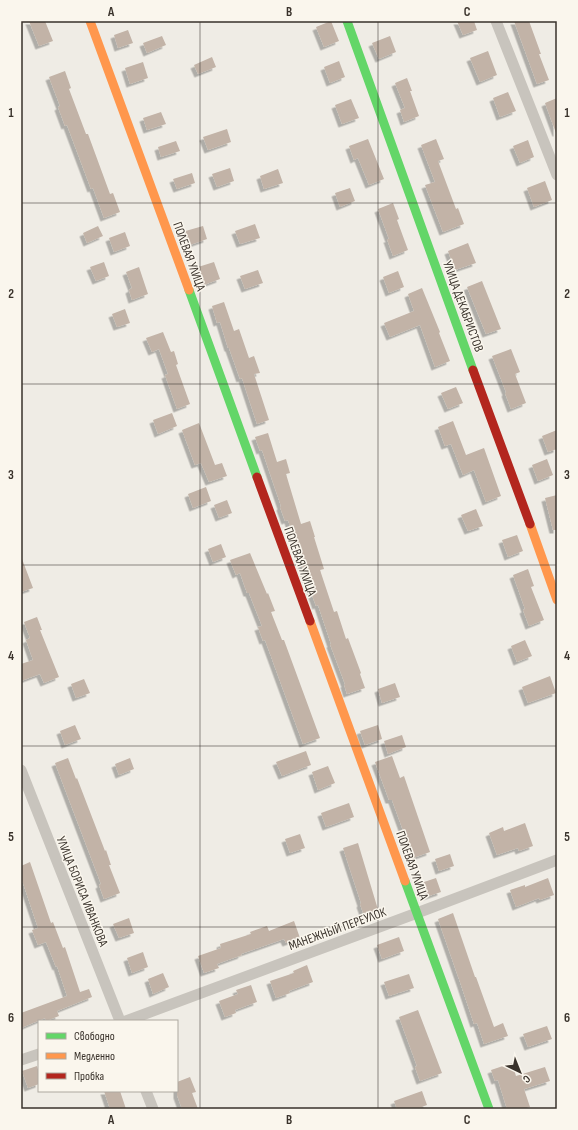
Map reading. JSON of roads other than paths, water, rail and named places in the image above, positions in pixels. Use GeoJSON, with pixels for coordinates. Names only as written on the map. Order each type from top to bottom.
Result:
{"type":"FeatureCollection","features":[{"type":"Feature","properties":{"kind":"street","name":"ПОЛЕВАЯ УЛИЦА"},"geometry":{"type":"LineString","coordinates":[[90,21],[489,1109]]}},
{"type":"Feature","properties":{"kind":"street","name":"УЛИЦА ДЕКАБРИСТОВ"},"geometry":{"type":"LineString","coordinates":[[347,21],[557,600]]}},
{"type":"Feature","properties":{"kind":"street"},"geometry":{"type":"LineString","coordinates":[[496,21],[557,175]]}},
{"type":"Feature","properties":{"kind":"street","name":"УЛИЦА БОРИСА ИВАНКОВА"},"geometry":{"type":"LineString","coordinates":[[21,770],[120,1020]]}},
{"type":"Feature","properties":{"kind":"street","name":"МАНЕЖНЫЙ ПЕРЕУЛОК"},"geometry":{"type":"LineString","coordinates":[[129,1020],[557,860]]}},
{"type":"Feature","properties":{"kind":"street"},"geometry":{"type":"LineString","coordinates":[[21,1060],[38,1054]]}},
{"type":"Feature","properties":{"kind":"street"},"geometry":{"type":"LineString","coordinates":[[146,1092],[153,1109]]}}]}
